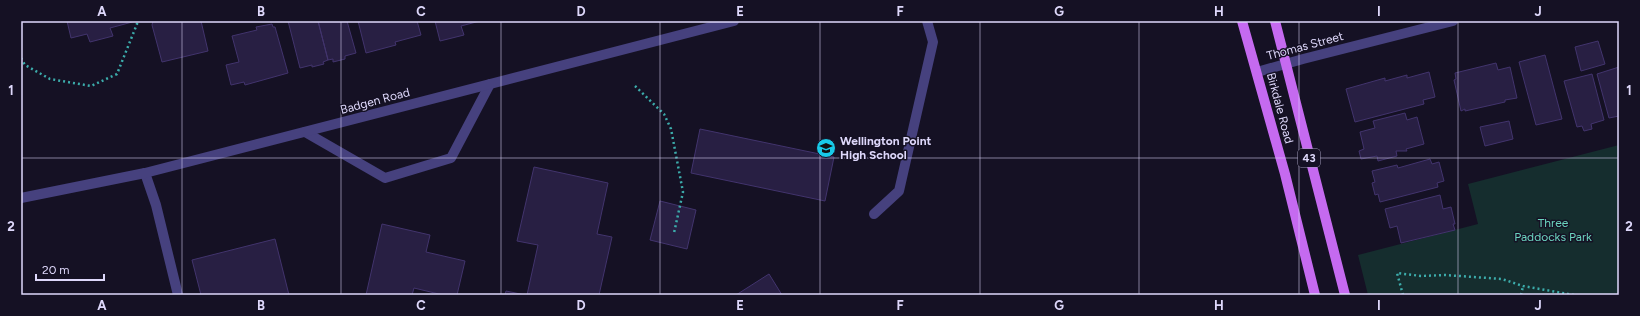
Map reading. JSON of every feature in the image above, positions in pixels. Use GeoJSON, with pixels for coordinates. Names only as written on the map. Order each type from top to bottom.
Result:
{"type":"FeatureCollection","features":[{"type":"Feature","properties":{"kind":"main road","name":"Birkdale Road"},"geometry":{"type":"LineString","coordinates":[[1242,21],[1257,72],[1315,295]]}},
{"type":"Feature","properties":{"kind":"main road","name":"Birkdale Road"},"geometry":{"type":"LineString","coordinates":[[1275,21],[1345,295]]}},
{"type":"Feature","properties":{"kind":"street","name":"Badgen Road"},"geometry":{"type":"LineString","coordinates":[[21,198],[145,173],[734,21]]}},
{"type":"Feature","properties":{"kind":"street"},"geometry":{"type":"LineString","coordinates":[[874,214],[900,191],[933,42],[928,21]]}},
{"type":"Feature","properties":{"kind":"street","name":"Thomas Street"},"geometry":{"type":"LineString","coordinates":[[1257,72],[1453,21]]}},
{"type":"Feature","properties":{"kind":"street"},"geometry":{"type":"LineString","coordinates":[[305,132],[385,178],[451,158],[490,84]]}},
{"type":"Feature","properties":{"kind":"street"},"geometry":{"type":"LineString","coordinates":[[145,173],[156,205],[178,295]]}},
{"type":"Feature","properties":{"kind":"path"},"geometry":{"type":"LineString","coordinates":[[21,58],[25,65],[50,79],[91,86],[117,74],[137,21]]}},
{"type":"Feature","properties":{"kind":"path"},"geometry":{"type":"LineString","coordinates":[[635,86],[664,114],[670,128],[684,192],[674,233]]}},
{"type":"Feature","properties":{"kind":"path"},"geometry":{"type":"LineString","coordinates":[[1403,295],[1398,273],[1421,276],[1445,275],[1502,279],[1523,286],[1574,295]]}},
{"type":"Feature","properties":{"kind":"path"},"geometry":{"type":"LineString","coordinates":[[1521,295],[1523,286]]}},
{"type":"Feature","properties":{"kind":"green space","name":"Three Paddocks Park"},"geometry":{"type":"Polygon","coordinates":[[[1619,145],[1619,295],[1368,295],[1358,255],[1478,224],[1468,184],[1619,145]]]}},
{"type":"Feature","properties":{"kind":"building"},"geometry":{"type":"Polygon","coordinates":[[[67,21],[136,21],[110,28],[113,36],[90,42],[87,34],[71,38],[67,21]]]}},
{"type":"Feature","properties":{"kind":"building"},"geometry":{"type":"Polygon","coordinates":[[[153,21],[201,21],[208,51],[162,62],[152,25],[153,21]]]}},
{"type":"Feature","properties":{"kind":"building"},"geometry":{"type":"Polygon","coordinates":[[[288,21],[318,21],[328,60],[323,62],[324,64],[300,68],[288,21]]]}},
{"type":"Feature","properties":{"kind":"building"},"geometry":{"type":"Polygon","coordinates":[[[318,21],[347,21],[356,53],[345,56],[345,59],[333,62],[333,59],[328,60],[318,21]]]}},
{"type":"Feature","properties":{"kind":"building"},"geometry":{"type":"Polygon","coordinates":[[[358,21],[417,21],[421,35],[395,42],[396,45],[366,53],[358,21]]]}},
{"type":"Feature","properties":{"kind":"building"},"geometry":{"type":"Polygon","coordinates":[[[435,21],[480,21],[461,26],[464,35],[440,41],[435,21]]]}},
{"type":"Feature","properties":{"kind":"building"},"geometry":{"type":"Polygon","coordinates":[[[272,24],[273,27],[275,27],[288,73],[245,85],[244,82],[231,85],[226,65],[239,62],[232,36],[257,30],[256,27],[272,24]]]}},
{"type":"Feature","properties":{"kind":"building"},"geometry":{"type":"Polygon","coordinates":[[[1598,41],[1605,64],[1581,71],[1575,47],[1598,41]]]}},
{"type":"Feature","properties":{"kind":"building"},"geometry":{"type":"Polygon","coordinates":[[[1545,55],[1562,119],[1536,125],[1519,62],[1545,55]]]}},
{"type":"Feature","properties":{"kind":"building"},"geometry":{"type":"Polygon","coordinates":[[[1496,63],[1498,70],[1510,67],[1517,98],[1461,111],[1454,80],[1456,79],[1455,73],[1496,63]]]}},
{"type":"Feature","properties":{"kind":"building"},"geometry":{"type":"Polygon","coordinates":[[[1619,67],[1619,116],[1609,118],[1597,74],[1619,67]]]}},
{"type":"Feature","properties":{"kind":"building"},"geometry":{"type":"Polygon","coordinates":[[[1429,72],[1435,97],[1423,100],[1424,104],[1355,122],[1346,89],[1385,78],[1385,81],[1407,75],[1407,78],[1429,72]]]}},
{"type":"Feature","properties":{"kind":"building"},"geometry":{"type":"Polygon","coordinates":[[[1592,74],[1604,120],[1591,124],[1592,129],[1584,131],[1582,126],[1577,127],[1564,81],[1592,74]]]}},
{"type":"Feature","properties":{"kind":"building"},"geometry":{"type":"Polygon","coordinates":[[[1405,113],[1407,120],[1417,117],[1424,144],[1406,149],[1407,151],[1396,151],[1397,156],[1378,161],[1377,156],[1361,159],[1359,151],[1364,149],[1360,132],[1375,128],[1373,121],[1405,113]]]}},
{"type":"Feature","properties":{"kind":"building"},"geometry":{"type":"Polygon","coordinates":[[[1509,121],[1513,139],[1485,146],[1480,127],[1509,121]]]}},
{"type":"Feature","properties":{"kind":"building"},"geometry":{"type":"Polygon","coordinates":[[[700,129],[834,157],[825,201],[691,173],[700,129]]]}},
{"type":"Feature","properties":{"kind":"building"},"geometry":{"type":"Polygon","coordinates":[[[1430,159],[1432,164],[1439,162],[1444,181],[1437,183],[1438,187],[1380,202],[1378,194],[1375,195],[1372,183],[1375,182],[1372,171],[1397,165],[1398,168],[1430,159]]]}},
{"type":"Feature","properties":{"kind":"building"},"geometry":{"type":"Polygon","coordinates":[[[534,167],[608,183],[597,234],[612,237],[599,295],[527,295],[538,245],[517,241],[534,167]]]}},
{"type":"Feature","properties":{"kind":"building"},"geometry":{"type":"Polygon","coordinates":[[[1440,195],[1443,209],[1451,207],[1455,230],[1401,243],[1397,226],[1390,228],[1385,209],[1440,195]]]}},
{"type":"Feature","properties":{"kind":"building"},"geometry":{"type":"Polygon","coordinates":[[[660,201],[696,210],[687,249],[650,240],[660,201]]]}},
{"type":"Feature","properties":{"kind":"building"},"geometry":{"type":"Polygon","coordinates":[[[382,224],[430,235],[426,252],[465,261],[457,295],[443,295],[414,288],[412,295],[366,295],[382,224]]]}},
{"type":"Feature","properties":{"kind":"building"},"geometry":{"type":"Polygon","coordinates":[[[275,239],[289,295],[201,295],[192,260],[275,239]]]}},
{"type":"Feature","properties":{"kind":"building"},"geometry":{"type":"Polygon","coordinates":[[[769,274],[782,295],[736,295],[769,274]]]}},
{"type":"Feature","properties":{"kind":"building"},"geometry":{"type":"Polygon","coordinates":[[[506,291],[525,295],[505,295],[506,291]]]}},
{"type":"Feature","properties":{"kind":"place","name":"Wellington Point High School"},"geometry":{"type":"Point","coordinates":[826,148]}}]}
